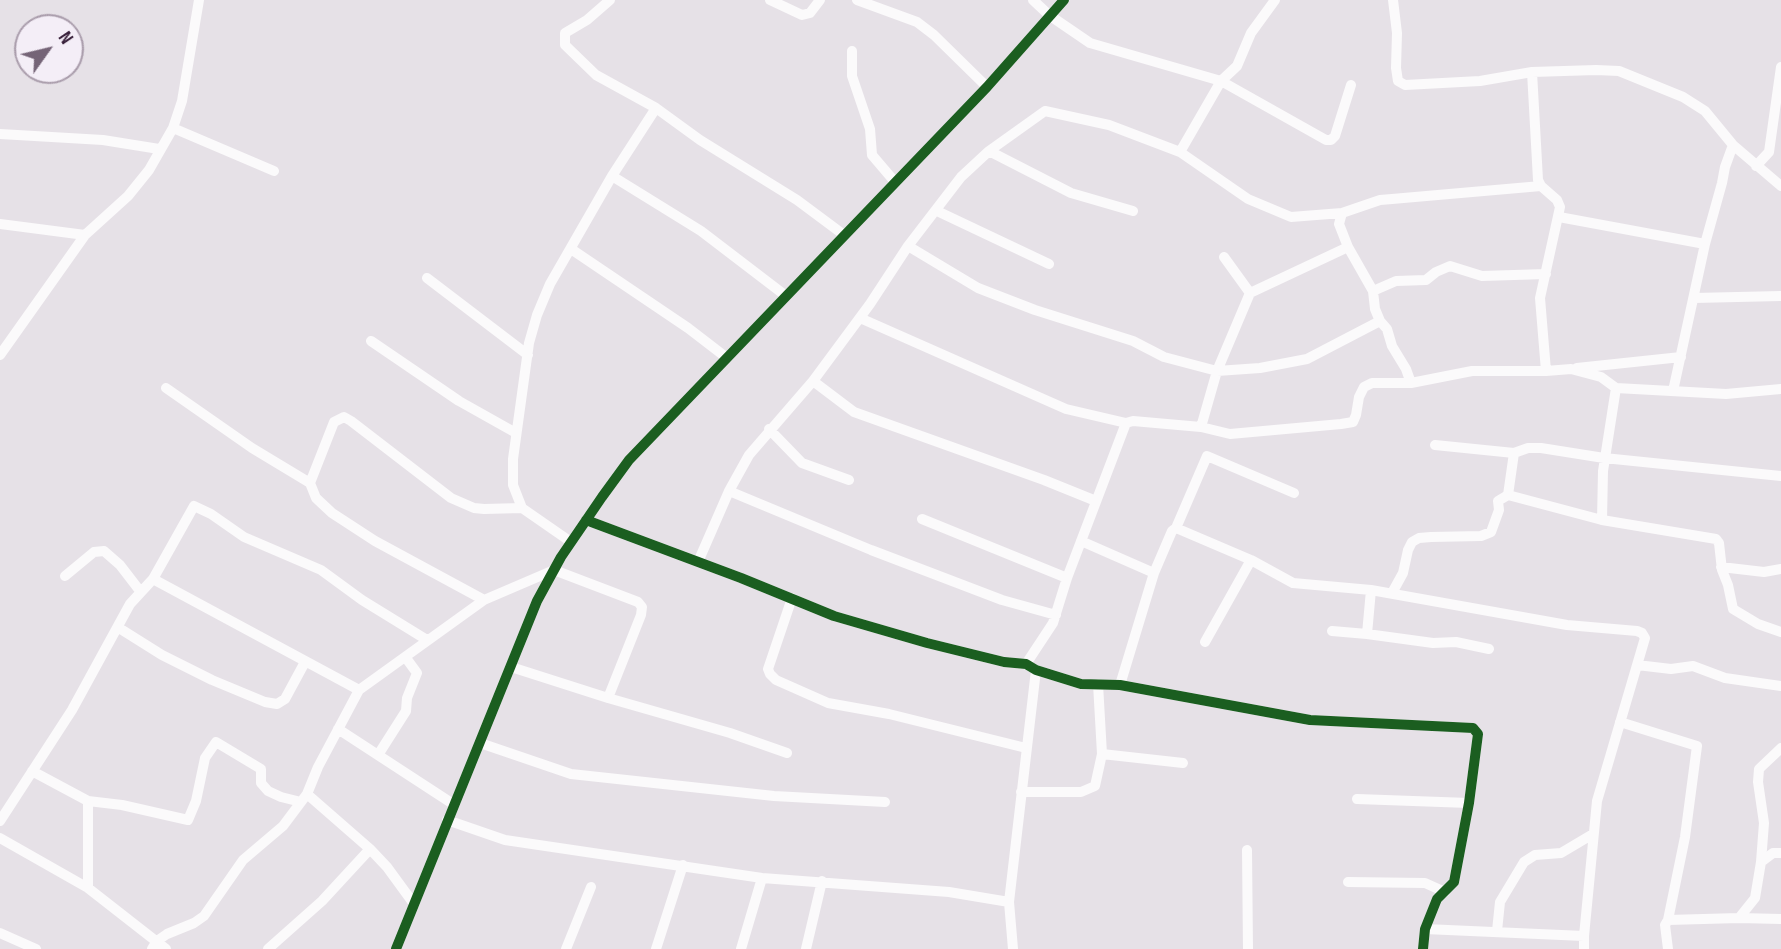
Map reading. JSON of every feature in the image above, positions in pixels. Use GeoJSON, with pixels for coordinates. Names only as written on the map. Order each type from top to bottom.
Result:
{"type":"FeatureCollection","features":[{"type":"Feature","properties":{"kind":"street"},"geometry":{"type":"LineString","coordinates":[[0,355],[85,235],[134,189],[149,170],[173,128],[188,78],[199,0]]}},
{"type":"Feature","properties":{"kind":"street"},"geometry":{"type":"LineString","coordinates":[[610,0],[587,20],[565,33],[565,45],[596,75],[656,108],[700,140],[797,200],[844,235]]}},
{"type":"Feature","properties":{"kind":"street"},"geometry":{"type":"LineString","coordinates":[[770,0],[806,15],[820,0]]}},
{"type":"Feature","properties":{"kind":"street"},"geometry":{"type":"LineString","coordinates":[[857,0],[917,22],[987,87]]}},
{"type":"Feature","properties":{"kind":"street"},"geometry":{"type":"LineString","coordinates":[[1033,0],[1049,15],[1090,43],[1221,80],[1326,140],[1335,136],[1351,85]]}},
{"type":"Feature","properties":{"kind":"street"},"geometry":{"type":"LineString","coordinates":[[396,949],[537,601],[586,520],[629,460],[987,87],[1064,0]]}},
{"type":"Feature","properties":{"kind":"street"},"geometry":{"type":"LineString","coordinates":[[1180,152],[1221,80],[1237,66],[1251,33],[1275,0]]}},
{"type":"Feature","properties":{"kind":"street"},"geometry":{"type":"LineString","coordinates":[[1393,0],[1396,68],[1398,81],[1405,85],[1480,81],[1532,72],[1619,71],[1683,97],[1705,111],[1733,145],[1781,186]]}},
{"type":"Feature","properties":{"kind":"street"},"geometry":{"type":"LineString","coordinates":[[852,51],[852,76],[870,129],[872,155],[895,182]]}},
{"type":"Feature","properties":{"kind":"street"},"geometry":{"type":"LineString","coordinates":[[1756,166],[1769,152],[1781,67]]}},
{"type":"Feature","properties":{"kind":"street"},"geometry":{"type":"LineString","coordinates":[[1532,72],[1538,180],[1560,207],[1540,298],[1546,371]]}},
{"type":"Feature","properties":{"kind":"street"},"geometry":{"type":"LineString","coordinates":[[522,508],[512,476],[528,355],[537,315],[550,284],[612,176],[656,108]]}},
{"type":"Feature","properties":{"kind":"street"},"geometry":{"type":"LineString","coordinates":[[698,562],[729,491],[749,454],[813,381],[908,246],[961,177],[989,151],[1045,111],[1109,125],[1180,152],[1248,199],[1291,217],[1342,213],[1380,200],[1541,186]]}},
{"type":"Feature","properties":{"kind":"street"},"geometry":{"type":"LineString","coordinates":[[173,128],[274,171]]}},
{"type":"Feature","properties":{"kind":"street"},"geometry":{"type":"LineString","coordinates":[[0,134],[103,140],[159,149]]}},
{"type":"Feature","properties":{"kind":"street"},"geometry":{"type":"LineString","coordinates":[[1673,391],[1705,244],[1733,145]]}},
{"type":"Feature","properties":{"kind":"street"},"geometry":{"type":"LineString","coordinates":[[989,151],[1071,193],[1133,212]]}},
{"type":"Feature","properties":{"kind":"street"},"geometry":{"type":"LineString","coordinates":[[612,176],[701,231],[786,296]]}},
{"type":"Feature","properties":{"kind":"street"},"geometry":{"type":"LineString","coordinates":[[937,211],[1049,264]]}},
{"type":"Feature","properties":{"kind":"street"},"geometry":{"type":"LineString","coordinates":[[1342,213],[1339,224],[1348,247],[1373,291],[1375,309],[1406,369],[1410,383]]}},
{"type":"Feature","properties":{"kind":"street"},"geometry":{"type":"LineString","coordinates":[[1559,217],[1705,244]]}},
{"type":"Feature","properties":{"kind":"street"},"geometry":{"type":"LineString","coordinates":[[0,224],[85,235]]}},
{"type":"Feature","properties":{"kind":"street"},"geometry":{"type":"LineString","coordinates":[[908,246],[978,288],[1035,310],[1133,341],[1172,359],[1217,371],[1260,368],[1307,359],[1380,321]]}},
{"type":"Feature","properties":{"kind":"street"},"geometry":{"type":"LineString","coordinates":[[1201,427],[1217,371],[1250,293],[1348,247]]}},
{"type":"Feature","properties":{"kind":"street"},"geometry":{"type":"LineString","coordinates":[[571,249],[688,328],[727,358]]}},
{"type":"Feature","properties":{"kind":"street"},"geometry":{"type":"LineString","coordinates":[[1224,257],[1250,293]]}},
{"type":"Feature","properties":{"kind":"street"},"geometry":{"type":"LineString","coordinates":[[1373,291],[1396,282],[1426,280],[1450,266],[1482,276],[1546,274]]}},
{"type":"Feature","properties":{"kind":"street"},"geometry":{"type":"LineString","coordinates":[[427,278],[528,355]]}},
{"type":"Feature","properties":{"kind":"street"},"geometry":{"type":"LineString","coordinates":[[1694,298],[1781,296]]}},
{"type":"Feature","properties":{"kind":"street"},"geometry":{"type":"LineString","coordinates":[[860,317],[1066,408],[1126,424],[1133,421],[1201,427],[1230,434],[1353,422],[1359,397],[1364,387],[1372,383],[1410,383],[1472,371],[1546,371],[1681,357]]}},
{"type":"Feature","properties":{"kind":"street"},"geometry":{"type":"LineString","coordinates":[[370,341],[459,401],[516,433]]}},
{"type":"Feature","properties":{"kind":"street"},"geometry":{"type":"LineString","coordinates":[[1571,369],[1601,377],[1616,388],[1726,394],[1781,389]]}},
{"type":"Feature","properties":{"kind":"street"},"geometry":{"type":"LineString","coordinates":[[813,381],[854,412],[1096,501]]}},
{"type":"Feature","properties":{"kind":"street"},"geometry":{"type":"LineString","coordinates":[[166,388],[252,448],[310,483],[316,498],[332,513],[375,541],[484,600]]}},
{"type":"Feature","properties":{"kind":"street"},"geometry":{"type":"LineString","coordinates":[[1602,520],[1604,458],[1616,388]]}},
{"type":"Feature","properties":{"kind":"street"},"geometry":{"type":"LineString","coordinates":[[310,483],[334,422],[344,417],[451,498],[474,508],[522,508],[571,542]]}},
{"type":"Feature","properties":{"kind":"street"},"geometry":{"type":"LineString","coordinates":[[1027,664],[1053,623],[1067,578],[1126,424]]}},
{"type":"Feature","properties":{"kind":"street"},"geometry":{"type":"LineString","coordinates":[[769,429],[802,463],[849,480]]}},
{"type":"Feature","properties":{"kind":"street"},"geometry":{"type":"LineString","coordinates":[[1435,445],[1514,453],[1528,448],[1541,449],[1781,476]]}},
{"type":"Feature","properties":{"kind":"street"},"geometry":{"type":"LineString","coordinates":[[1508,495],[1514,453]]}},
{"type":"Feature","properties":{"kind":"street"},"geometry":{"type":"LineString","coordinates":[[1120,685],[1154,573],[1208,456],[1294,494]]}},
{"type":"Feature","properties":{"kind":"street"},"geometry":{"type":"LineString","coordinates":[[729,491],[871,550],[1002,600],[1056,615]]}},
{"type":"Feature","properties":{"kind":"street"},"geometry":{"type":"LineString","coordinates":[[1392,593],[1403,573],[1412,542],[1431,537],[1487,536],[1499,510],[1498,501],[1508,495],[1602,520],[1716,539],[1732,609],[1758,624],[1781,632]]}},
{"type":"Feature","properties":{"kind":"street"},"geometry":{"type":"LineString","coordinates":[[0,821],[72,710],[130,604],[153,579],[194,506],[211,513],[244,537],[321,570],[362,600],[427,640]]}},
{"type":"Feature","properties":{"kind":"street"},"geometry":{"type":"LineString","coordinates":[[922,519],[1067,578]]}},
{"type":"Feature","properties":{"kind":"street"},"geometry":{"type":"LineString","coordinates":[[586,520],[834,616],[927,643],[1004,662],[1027,664],[1036,670],[1081,684],[1120,685],[1310,720],[1473,729],[1478,734],[1469,803],[1454,882],[1437,899],[1425,929],[1423,949]]}},
{"type":"Feature","properties":{"kind":"street"},"geometry":{"type":"LineString","coordinates":[[1176,528],[1251,560],[1293,583],[1392,593],[1567,625],[1642,633],[1645,638],[1597,801],[1584,949]]}},
{"type":"Feature","properties":{"kind":"street"},"geometry":{"type":"LineString","coordinates":[[1081,541],[1154,573]]}},
{"type":"Feature","properties":{"kind":"street"},"geometry":{"type":"LineString","coordinates":[[65,576],[94,552],[104,551],[120,565],[141,592]]}},
{"type":"Feature","properties":{"kind":"street"},"geometry":{"type":"LineString","coordinates":[[1205,642],[1251,560]]}},
{"type":"Feature","properties":{"kind":"street"},"geometry":{"type":"LineString","coordinates":[[1721,567],[1764,572],[1781,569]]}},
{"type":"Feature","properties":{"kind":"street"},"geometry":{"type":"LineString","coordinates":[[155,945],[167,934],[204,916],[243,860],[283,825],[304,798],[359,690],[484,600],[554,570],[638,602],[642,607],[641,615],[608,698]]}},
{"type":"Feature","properties":{"kind":"street"},"geometry":{"type":"LineString","coordinates":[[153,579],[359,690]]}},
{"type":"Feature","properties":{"kind":"street"},"geometry":{"type":"LineString","coordinates":[[1367,634],[1371,590]]}},
{"type":"Feature","properties":{"kind":"street"},"geometry":{"type":"LineString","coordinates":[[792,598],[768,668],[776,680],[828,702],[889,714],[1026,748]]}},
{"type":"Feature","properties":{"kind":"street"},"geometry":{"type":"LineString","coordinates":[[118,628],[172,660],[265,702],[277,704],[285,699],[306,662]]}},
{"type":"Feature","properties":{"kind":"street"},"geometry":{"type":"LineString","coordinates":[[1332,631],[1433,643],[1456,642],[1489,649]]}},
{"type":"Feature","properties":{"kind":"street"},"geometry":{"type":"LineString","coordinates":[[378,755],[406,711],[407,698],[416,673],[406,658]]}},
{"type":"Feature","properties":{"kind":"street"},"geometry":{"type":"LineString","coordinates":[[1637,665],[1671,669],[1693,666],[1725,678],[1781,686]]}},
{"type":"Feature","properties":{"kind":"street"},"geometry":{"type":"LineString","coordinates":[[511,667],[730,733],[787,753]]}},
{"type":"Feature","properties":{"kind":"street"},"geometry":{"type":"LineString","coordinates":[[1013,949],[1009,902],[1036,670]]}},
{"type":"Feature","properties":{"kind":"street"},"geometry":{"type":"LineString","coordinates":[[1021,792],[1081,792],[1095,786],[1102,754],[1098,684]]}},
{"type":"Feature","properties":{"kind":"street"},"geometry":{"type":"LineString","coordinates":[[1620,722],[1697,746],[1685,837],[1665,925],[1668,949]]}},
{"type":"Feature","properties":{"kind":"street"},"geometry":{"type":"LineString","coordinates":[[338,729],[453,804]]}},
{"type":"Feature","properties":{"kind":"street"},"geometry":{"type":"LineString","coordinates":[[32,771],[88,801],[122,805],[188,820],[196,801],[205,758],[216,742],[261,769],[261,783],[268,791],[281,797],[304,798],[370,849],[387,867],[414,905]]}},
{"type":"Feature","properties":{"kind":"street"},"geometry":{"type":"LineString","coordinates":[[480,743],[571,774],[762,795],[885,802]]}},
{"type":"Feature","properties":{"kind":"street"},"geometry":{"type":"LineString","coordinates":[[1739,918],[1755,898],[1761,862],[1764,822],[1758,782],[1759,769],[1781,748]]}},
{"type":"Feature","properties":{"kind":"street"},"geometry":{"type":"LineString","coordinates":[[1102,754],[1183,763]]}},
{"type":"Feature","properties":{"kind":"street"},"geometry":{"type":"LineString","coordinates":[[1357,799],[1469,803]]}},
{"type":"Feature","properties":{"kind":"street"},"geometry":{"type":"LineString","coordinates":[[88,801],[88,888]]}},
{"type":"Feature","properties":{"kind":"street"},"geometry":{"type":"LineString","coordinates":[[447,820],[505,840],[762,878],[949,892],[1009,902]]}},
{"type":"Feature","properties":{"kind":"street"},"geometry":{"type":"LineString","coordinates":[[1497,931],[1500,902],[1524,862],[1535,855],[1561,853],[1593,834]]}},
{"type":"Feature","properties":{"kind":"street"},"geometry":{"type":"LineString","coordinates":[[0,838],[88,888],[155,945],[166,949]]}},
{"type":"Feature","properties":{"kind":"street"},"geometry":{"type":"LineString","coordinates":[[268,949],[322,901],[370,849]]}},
{"type":"Feature","properties":{"kind":"street"},"geometry":{"type":"LineString","coordinates":[[1247,850],[1248,949]]}},
{"type":"Feature","properties":{"kind":"street"},"geometry":{"type":"LineString","coordinates":[[1761,862],[1773,853],[1781,853]]}},
{"type":"Feature","properties":{"kind":"street"},"geometry":{"type":"LineString","coordinates":[[656,949],[683,865]]}},
{"type":"Feature","properties":{"kind":"street"},"geometry":{"type":"LineString","coordinates":[[741,949],[762,878]]}},
{"type":"Feature","properties":{"kind":"street"},"geometry":{"type":"LineString","coordinates":[[806,949],[822,881]]}},
{"type":"Feature","properties":{"kind":"street"},"geometry":{"type":"LineString","coordinates":[[1348,882],[1425,883],[1445,892]]}},
{"type":"Feature","properties":{"kind":"street"},"geometry":{"type":"LineString","coordinates":[[566,949],[591,887]]}},
{"type":"Feature","properties":{"kind":"street"},"geometry":{"type":"LineString","coordinates":[[1668,920],[1781,919]]}},
{"type":"Feature","properties":{"kind":"street"},"geometry":{"type":"LineString","coordinates":[[1425,929],[1584,936]]}},
{"type":"Feature","properties":{"kind":"street"},"geometry":{"type":"LineString","coordinates":[[0,933],[36,949]]}},
{"type":"Feature","properties":{"kind":"cycle path"},"geometry":{"type":"LineString","coordinates":[[396,949],[537,601],[561,557],[602,497],[629,460],[987,87],[1064,0]]}},
{"type":"Feature","properties":{"kind":"cycle path"},"geometry":{"type":"LineString","coordinates":[[586,520],[834,616],[927,643],[1004,662],[1026,664],[1036,670],[1081,684],[1120,685],[1310,720],[1473,728],[1478,734],[1469,803],[1454,882],[1437,899],[1425,929],[1423,949]]}}]}
